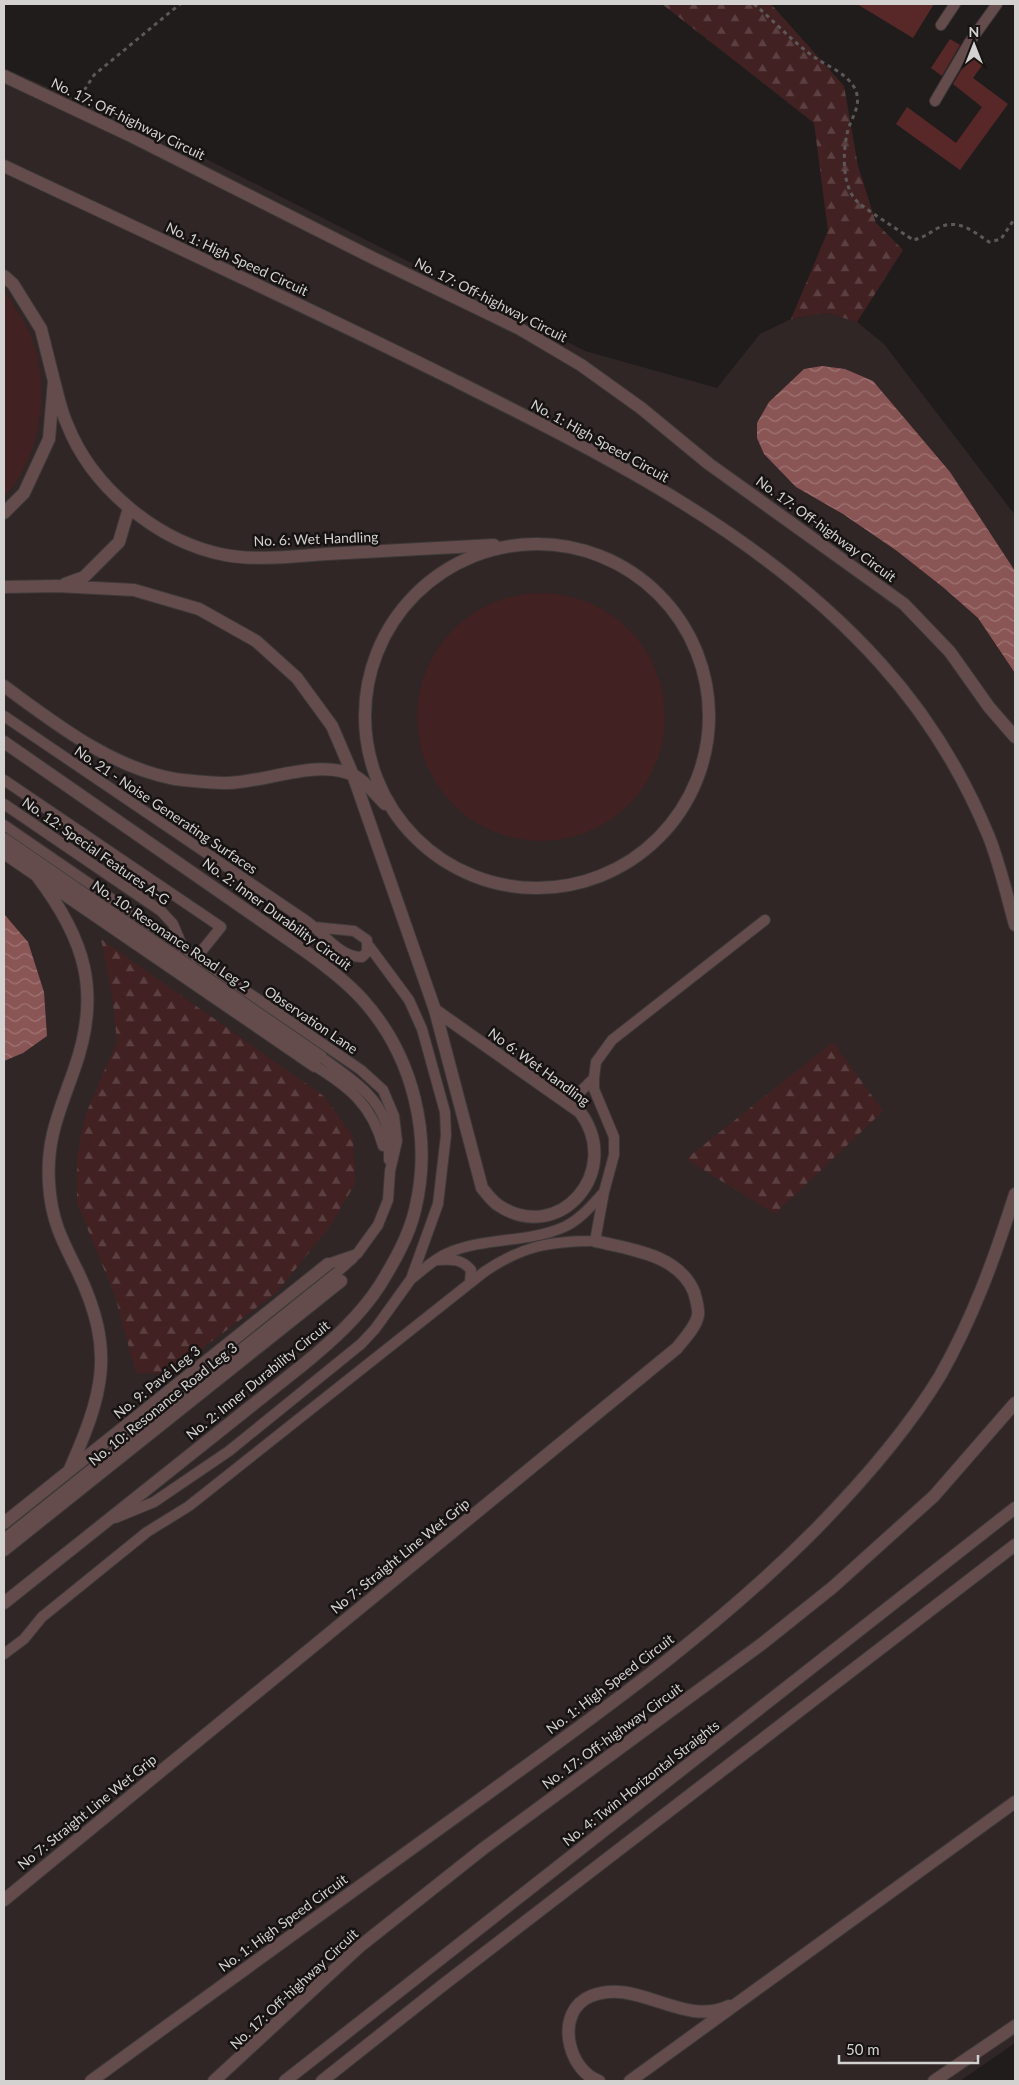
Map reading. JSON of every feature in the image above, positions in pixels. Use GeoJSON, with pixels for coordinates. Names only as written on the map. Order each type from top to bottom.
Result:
{"type":"FeatureCollection","features":[{"type":"Feature","properties":{"kind":"street","name":"No. 17: Off-highway Circuit"},"geometry":{"type":"LineString","coordinates":[[4,76],[210,175],[374,259],[503,320],[581,364],[641,408],[709,464],[904,604],[950,652],[989,707],[1015,737]]}},
{"type":"Feature","properties":{"kind":"street","name":"No. 1: High Speed Circuit"},"geometry":{"type":"LineString","coordinates":[[4,166],[402,355],[509,408],[571,440],[685,505],[767,558],[801,586],[859,640],[911,700],[930,728],[955,768],[989,838],[1015,925]]}},
{"type":"Feature","properties":{"kind":"street"},"geometry":{"type":"LineString","coordinates":[[4,276],[13,284],[41,329],[54,381],[49,439],[24,493],[4,512]]}},
{"type":"Feature","properties":{"kind":"street","name":"No. 6: Wet Handling"},"geometry":{"type":"LineString","coordinates":[[54,381],[66,424],[80,452],[104,484],[130,508],[158,527],[193,545],[225,555],[265,558],[516,543]]}},
{"type":"Feature","properties":{"kind":"street"},"geometry":{"type":"LineString","coordinates":[[58,586],[84,578],[119,542],[130,508]]}},
{"type":"Feature","properties":{"kind":"street"},"geometry":{"type":"LineString","coordinates":[[4,686],[81,741],[126,764],[175,779],[227,783],[333,769],[353,775],[390,808],[426,849],[472,876],[524,888],[578,884],[628,863],[669,828],[697,783],[711,724],[703,665],[676,611],[632,570],[576,546],[516,543],[459,561],[410,597],[377,647],[364,706],[369,759],[390,808]]}},
{"type":"Feature","properties":{"kind":"street"},"geometry":{"type":"LineString","coordinates":[[4,587],[58,586],[134,590],[199,609],[256,641],[297,678],[332,726],[353,775]]}},
{"type":"Feature","properties":{"kind":"street","name":"No. 2: Inner Durability Circuit"},"geometry":{"type":"LineString","coordinates":[[4,742],[306,950],[348,984],[364,1000],[390,1038],[408,1073],[416,1102],[421,1156],[420,1185],[415,1211],[394,1261],[379,1286],[357,1315],[333,1340],[4,1602]]}},
{"type":"Feature","properties":{"kind":"street","name":"No 6: Wet Handling"},"geometry":{"type":"LineString","coordinates":[[353,775],[435,1010],[482,1188],[496,1204],[509,1212],[527,1216],[545,1216],[576,1200],[586,1188],[592,1176],[594,1143],[590,1125],[580,1112],[435,1010]]}},
{"type":"Feature","properties":{"kind":"street","name":"No. 10: Resonance Road Leg 2"},"geometry":{"type":"LineString","coordinates":[[4,839],[318,1062]]}},
{"type":"Feature","properties":{"kind":"street"},"geometry":{"type":"LineString","coordinates":[[4,853],[318,1062]]}},
{"type":"Feature","properties":{"kind":"street"},"geometry":{"type":"LineString","coordinates":[[38,876],[62,910],[75,936],[86,970],[88,1006],[84,1041],[57,1114],[48,1150],[52,1210],[60,1240],[91,1303],[100,1335],[101,1369],[98,1397],[89,1426],[69,1471]]}},
{"type":"Feature","properties":{"kind":"street","name":"No. 1: High Speed Circuit"},"geometry":{"type":"LineString","coordinates":[[91,2081],[643,1680],[744,1598],[789,1556],[880,1460],[939,1377],[983,1289],[1015,1194]]}},
{"type":"Feature","properties":{"kind":"street","name":"No 7: Straight Line Wet Grip"},"geometry":{"type":"LineString","coordinates":[[4,1900],[678,1348],[698,1316],[696,1298],[685,1274],[670,1264],[650,1255],[595,1241]]}},
{"type":"Feature","properties":{"kind":"street","name":"No. 9: Pavé Leg 3"},"geometry":{"type":"LineString","coordinates":[[4,1523],[328,1264]]}},
{"type":"Feature","properties":{"kind":"street","name":"No. 10: Resonance Road Leg 3"},"geometry":{"type":"LineString","coordinates":[[4,1550],[341,1281]]}},
{"type":"Feature","properties":{"kind":"street","name":"No. 17: Off-highway Circuit"},"geometry":{"type":"LineString","coordinates":[[214,2081],[359,1948],[484,1848],[763,1643],[833,1587],[934,1496],[1015,1403]]}},
{"type":"Feature","properties":{"kind":"street","name":"No. 4: Twin Horizontal Straights"},"geometry":{"type":"LineString","coordinates":[[286,2081],[1015,1508]]}},
{"type":"Feature","properties":{"kind":"street"},"geometry":{"type":"LineString","coordinates":[[322,2081],[443,1985],[1015,1545]]}},
{"type":"Feature","properties":{"kind":"street"},"geometry":{"type":"LineString","coordinates":[[628,2081],[1015,1802]]}},
{"type":"Feature","properties":{"kind":"street"},"geometry":{"type":"LineString","coordinates":[[600,2081],[587,2076],[578,2066],[572,2054],[570,2027],[573,2015],[582,2001],[591,1996],[617,1992],[651,1999],[686,2010],[713,2010],[726,2007],[773,1978]]}},
{"type":"Feature","properties":{"kind":"street"},"geometry":{"type":"LineString","coordinates":[[934,2081],[1015,2026]]}},
{"type":"Feature","properties":{"kind":"lane"},"geometry":{"type":"LineString","coordinates":[[942,25],[955,4]]}},
{"type":"Feature","properties":{"kind":"lane"},"geometry":{"type":"LineString","coordinates":[[935,101],[969,43],[997,4]]}},
{"type":"Feature","properties":{"kind":"lane","name":"No. 21 - Noise Generating Surfaces"},"geometry":{"type":"LineString","coordinates":[[4,716],[314,927],[339,948],[355,958],[362,957],[369,946]]}},
{"type":"Feature","properties":{"kind":"lane"},"geometry":{"type":"LineString","coordinates":[[4,780],[114,857],[221,927],[196,958]]}},
{"type":"Feature","properties":{"kind":"lane","name":"No. 12: Special Features A-G"},"geometry":{"type":"LineString","coordinates":[[4,804],[161,911],[173,924],[184,950]]}},
{"type":"Feature","properties":{"kind":"lane","name":"Observation Lane"},"geometry":{"type":"LineString","coordinates":[[4,825],[361,1070],[383,1090],[394,1116],[397,1140],[390,1171],[388,1200],[378,1225],[357,1254],[335,1274],[4,1539]]}},
{"type":"Feature","properties":{"kind":"lane"},"geometry":{"type":"LineString","coordinates":[[4,1654],[24,1638],[42,1617],[147,1532],[190,1506],[496,1263],[533,1246],[551,1242],[595,1241],[604,1192],[614,1155],[614,1137],[594,1089],[596,1062],[612,1040],[765,920]]}},
{"type":"Feature","properties":{"kind":"lane"},"geometry":{"type":"LineString","coordinates":[[107,1521],[154,1502],[229,1451],[361,1344],[411,1279],[438,1204],[444,1165],[445,1112],[422,1029],[409,1000],[369,946],[367,940],[354,931],[314,927]]}},
{"type":"Feature","properties":{"kind":"lane"},"geometry":{"type":"LineString","coordinates":[[318,1062],[352,1092],[369,1111],[379,1129],[390,1171]]}},
{"type":"Feature","properties":{"kind":"lane"},"geometry":{"type":"LineString","coordinates":[[568,1104],[594,1078]]}},
{"type":"Feature","properties":{"kind":"lane"},"geometry":{"type":"LineString","coordinates":[[411,1279],[447,1253],[467,1246],[548,1232],[565,1227],[581,1216],[604,1192]]}},
{"type":"Feature","properties":{"kind":"lane"},"geometry":{"type":"LineString","coordinates":[[328,1264],[357,1254]]}},
{"type":"Feature","properties":{"kind":"lane"},"geometry":{"type":"LineString","coordinates":[[341,1281],[357,1254]]}},
{"type":"Feature","properties":{"kind":"lane"},"geometry":{"type":"LineString","coordinates":[[437,1260],[456,1260],[464,1263],[471,1270],[470,1282]]}},
{"type":"Feature","properties":{"kind":"path"},"geometry":{"type":"LineString","coordinates":[[74,109],[94,74],[180,4]]}},
{"type":"Feature","properties":{"kind":"path"},"geometry":{"type":"LineString","coordinates":[[754,4],[813,56],[840,73],[854,87],[858,102],[855,117],[847,132],[844,157],[848,184],[854,198],[913,240],[924,238],[947,225],[960,224],[989,242],[1001,239],[1015,218]]}},
{"type":"Feature","properties":{"kind":"shaded area"},"geometry":{"type":"Polygon","coordinates":[[[4,68],[167,139],[585,351],[717,388],[760,334],[791,319],[827,313],[857,322],[884,344],[1015,515],[1015,2043],[960,2081],[4,2081],[4,68]]]}},
{"type":"Feature","properties":{"kind":"green space"},"geometry":{"type":"Polygon","coordinates":[[[662,4],[771,4],[844,86],[858,166],[876,223],[903,250],[857,322],[827,313],[791,319],[828,231],[814,123],[662,4]]]}},
{"type":"Feature","properties":{"kind":"green space"},"geometry":{"type":"Polygon","coordinates":[[[4,291],[22,318],[37,354],[41,375],[41,397],[40,420],[35,441],[17,481],[4,497],[4,291]]]}},
{"type":"Feature","properties":{"kind":"green space"},"geometry":{"type":"Polygon","coordinates":[[[541,593],[577,598],[610,614],[629,629],[644,648],[660,681],[665,717],[660,753],[644,786],[629,805],[610,820],[577,836],[541,841],[505,836],[472,820],[453,805],[438,786],[422,753],[417,717],[422,681],[438,648],[453,629],[472,614],[505,598],[541,593]]]}},
{"type":"Feature","properties":{"kind":"green space"},"geometry":{"type":"Polygon","coordinates":[[[101,939],[325,1097],[353,1137],[355,1184],[328,1229],[276,1293],[168,1374],[136,1373],[115,1296],[77,1203],[77,1158],[85,1116],[117,1041],[112,995],[101,939]]]}},
{"type":"Feature","properties":{"kind":"green space"},"geometry":{"type":"Polygon","coordinates":[[[833,1042],[883,1111],[775,1214],[686,1159],[833,1042]]]}},
{"type":"Feature","properties":{"kind":"water"},"geometry":{"type":"Polygon","coordinates":[[[822,366],[845,369],[873,381],[950,472],[1015,571],[1015,673],[978,618],[944,588],[897,551],[843,514],[796,487],[764,454],[757,438],[757,423],[769,402],[804,369],[822,366]]]}},
{"type":"Feature","properties":{"kind":"water"},"geometry":{"type":"Polygon","coordinates":[[[4,914],[28,942],[44,992],[47,1036],[23,1053],[4,1061],[4,914]]]}},
{"type":"Feature","properties":{"kind":"building"},"geometry":{"type":"Polygon","coordinates":[[[857,4],[934,4],[913,38],[857,4]]]}},
{"type":"Feature","properties":{"kind":"building"},"geometry":{"type":"Polygon","coordinates":[[[950,39],[960,45],[942,76],[931,68],[950,39]]]}},
{"type":"Feature","properties":{"kind":"building"},"geometry":{"type":"Polygon","coordinates":[[[972,52],[985,61],[973,78],[1008,104],[960,170],[896,124],[907,107],[956,143],[982,107],[953,84],[972,52]]]}}]}
